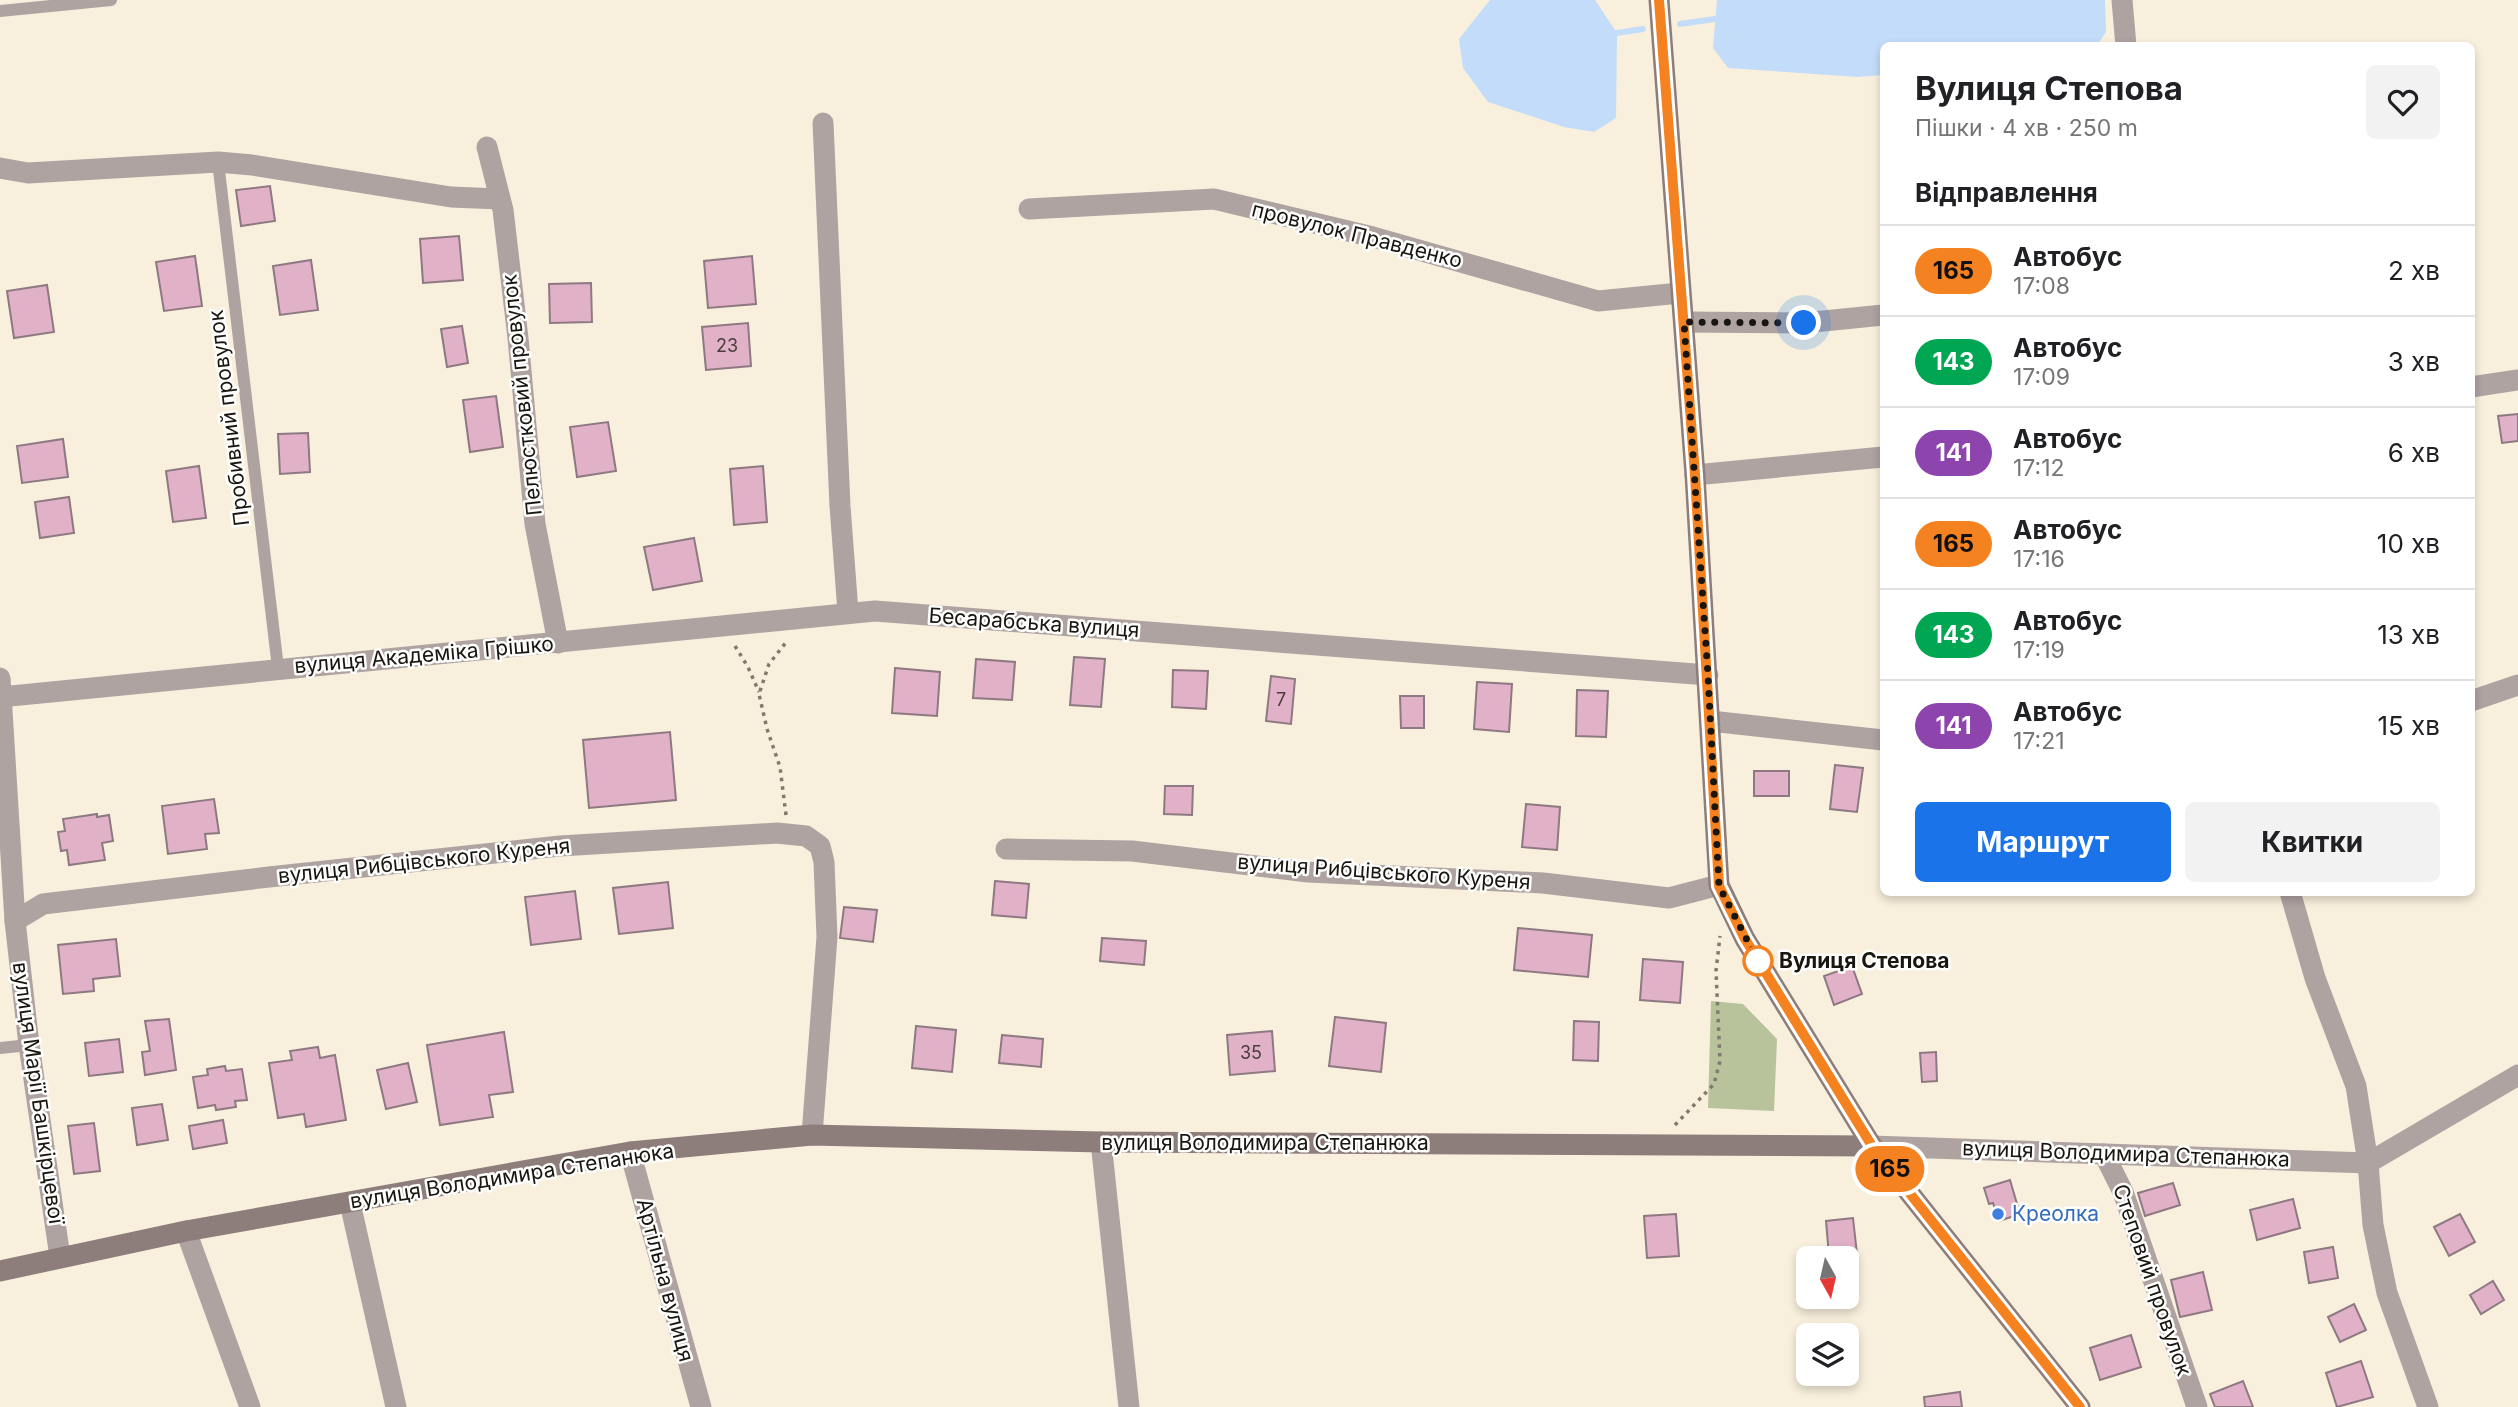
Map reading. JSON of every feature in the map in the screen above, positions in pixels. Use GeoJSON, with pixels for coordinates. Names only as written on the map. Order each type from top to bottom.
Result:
{"type":"FeatureCollection","features":[{"type":"Feature","properties":{"kind":"street"},"geometry":{"type":"LineString","coordinates":[[1659,0],[1695,475],[1719,886],[1745,939],[1872,1146],[2080,1407]]}},
{"type":"Feature","properties":{"kind":"street"},"geometry":{"type":"LineString","coordinates":[[2122,0],[2126,42]]}},
{"type":"Feature","properties":{"kind":"street"},"geometry":{"type":"LineString","coordinates":[[822,123],[840,506],[848,612]]}},
{"type":"Feature","properties":{"kind":"street","name":"Пелюстковий провулок"},"geometry":{"type":"LineString","coordinates":[[487,146],[500,199],[518,338],[535,524],[558,643]]}},
{"type":"Feature","properties":{"kind":"street"},"geometry":{"type":"LineString","coordinates":[[0,168],[28,173],[218,162],[451,197],[500,199]]}},
{"type":"Feature","properties":{"kind":"street","name":"провулок Правденко"},"geometry":{"type":"LineString","coordinates":[[1029,208],[1214,199],[1373,237],[1598,301],[1680,293]]}},
{"type":"Feature","properties":{"kind":"street"},"geometry":{"type":"LineString","coordinates":[[1684,322],[1804,323],[1880,315]]}},
{"type":"Feature","properties":{"kind":"street"},"geometry":{"type":"LineString","coordinates":[[2475,386],[2518,380]]}},
{"type":"Feature","properties":{"kind":"street"},"geometry":{"type":"LineString","coordinates":[[1695,475],[1880,457]]}},
{"type":"Feature","properties":{"kind":"street","name":"Бесарабська вулиця"},"geometry":{"type":"LineString","coordinates":[[848,612],[875,611],[1708,675]]}},
{"type":"Feature","properties":{"kind":"street","name":"вулиця Академіка Грішко"},"geometry":{"type":"LineString","coordinates":[[1,690],[558,643],[848,612]]}},
{"type":"Feature","properties":{"kind":"street"},"geometry":{"type":"LineString","coordinates":[[2475,700],[2518,685]]}},
{"type":"Feature","properties":{"kind":"street","name":"вулиця Марії Башкірцевої"},"geometry":{"type":"LineString","coordinates":[[1,690],[8,922],[60,1257]]}},
{"type":"Feature","properties":{"kind":"street"},"geometry":{"type":"LineString","coordinates":[[1710,721],[1880,740]]}},
{"type":"Feature","properties":{"kind":"street","name":"вулиця Рибцівського Куреня"},"geometry":{"type":"LineString","coordinates":[[8,922],[43,904],[283,875],[560,846],[788,834],[806,836],[820,846],[824,862],[827,937],[813,1135]]}},
{"type":"Feature","properties":{"kind":"street","name":"вулиця Рибцівського Куреня"},"geometry":{"type":"LineString","coordinates":[[1006,849],[1132,851],[1308,872],[1543,883],[1669,898],[1719,886]]}},
{"type":"Feature","properties":{"kind":"street"},"geometry":{"type":"LineString","coordinates":[[2291,896],[2315,978],[2356,1086],[2368,1163],[2373,1225],[2388,1293],[2428,1407]]}},
{"type":"Feature","properties":{"kind":"street"},"geometry":{"type":"LineString","coordinates":[[2368,1163],[2518,1075]]}},
{"type":"Feature","properties":{"kind":"street","name":"вулиця Володимира Степанюка"},"geometry":{"type":"LineString","coordinates":[[0,1271],[186,1231],[630,1152],[813,1135],[1101,1142],[1872,1146],[2368,1163]]}},
{"type":"Feature","properties":{"kind":"street"},"geometry":{"type":"LineString","coordinates":[[1101,1142],[1129,1407]]}},
{"type":"Feature","properties":{"kind":"street","name":"Артільна вулиця"},"geometry":{"type":"LineString","coordinates":[[630,1152],[701,1407]]}},
{"type":"Feature","properties":{"kind":"street","name":"Степовий провулок"},"geometry":{"type":"LineString","coordinates":[[2104,1154],[2123,1192],[2197,1407]]}},
{"type":"Feature","properties":{"kind":"street"},"geometry":{"type":"LineString","coordinates":[[350,1203],[396,1407]]}},
{"type":"Feature","properties":{"kind":"street"},"geometry":{"type":"LineString","coordinates":[[186,1231],[250,1407]]}},
{"type":"Feature","properties":{"kind":"lane"},"geometry":{"type":"LineString","coordinates":[[0,11],[111,0]]}},
{"type":"Feature","properties":{"kind":"lane","name":"Пробивний провулок"},"geometry":{"type":"LineString","coordinates":[[218,162],[278,668]]}},
{"type":"Feature","properties":{"kind":"lane"},"geometry":{"type":"LineString","coordinates":[[0,1048],[29,1045]]}},
{"type":"Feature","properties":{"kind":"path"},"geometry":{"type":"LineString","coordinates":[[759,694],[769,664],[805,617]]}},
{"type":"Feature","properties":{"kind":"path"},"geometry":{"type":"LineString","coordinates":[[708,627],[734,644],[748,667],[759,694],[767,729],[780,766],[788,834]]}},
{"type":"Feature","properties":{"kind":"path"},"geometry":{"type":"LineString","coordinates":[[1656,1145],[1714,1084],[1720,1061],[1716,971],[1720,936]]}},
{"type":"Feature","properties":{"kind":"green space"},"geometry":{"type":"Polygon","coordinates":[[[1711,1001],[1743,1004],[1777,1039],[1774,1111],[1708,1108],[1711,1001]]]}},
{"type":"Feature","properties":{"kind":"water"},"geometry":{"type":"Polygon","coordinates":[[[1490,0],[1595,0],[1617,33],[1616,118],[1594,132],[1564,127],[1488,102],[1463,68],[1459,39],[1490,0]]]}},
{"type":"Feature","properties":{"kind":"water"},"geometry":{"type":"Polygon","coordinates":[[[1717,0],[2105,0],[2106,32],[2099,42],[1880,42],[1880,75],[1858,77],[1728,68],[1713,48],[1717,0]]]}},
{"type":"Feature","properties":{"kind":"building"},"geometry":{"type":"Polygon","coordinates":[[[270,186],[275,221],[241,226],[236,190],[270,186]]]}},
{"type":"Feature","properties":{"kind":"building"},"geometry":{"type":"Polygon","coordinates":[[[459,236],[463,280],[423,283],[420,239],[459,236]]]}},
{"type":"Feature","properties":{"kind":"building"},"geometry":{"type":"Polygon","coordinates":[[[195,256],[202,306],[164,311],[156,262],[195,256]]]}},
{"type":"Feature","properties":{"kind":"building"},"geometry":{"type":"Polygon","coordinates":[[[752,256],[756,304],[708,308],[704,261],[752,256]]]}},
{"type":"Feature","properties":{"kind":"building"},"geometry":{"type":"Polygon","coordinates":[[[311,260],[318,310],[280,315],[273,266],[311,260]]]}},
{"type":"Feature","properties":{"kind":"building"},"geometry":{"type":"Polygon","coordinates":[[[591,283],[592,322],[550,323],[549,284],[591,283]]]}},
{"type":"Feature","properties":{"kind":"building"},"geometry":{"type":"Polygon","coordinates":[[[47,285],[54,332],[14,338],[7,291],[47,285]]]}},
{"type":"Feature","properties":{"kind":"building"},"geometry":{"type":"Polygon","coordinates":[[[748,323],[751,366],[706,370],[702,327],[748,323]]]}},
{"type":"Feature","properties":{"kind":"building"},"geometry":{"type":"Polygon","coordinates":[[[462,326],[468,363],[447,367],[441,329],[462,326]]]}},
{"type":"Feature","properties":{"kind":"building"},"geometry":{"type":"Polygon","coordinates":[[[496,396],[503,447],[470,452],[463,400],[496,396]]]}},
{"type":"Feature","properties":{"kind":"building"},"geometry":{"type":"Polygon","coordinates":[[[2518,414],[2518,441],[2502,443],[2498,416],[2518,414]]]}},
{"type":"Feature","properties":{"kind":"building"},"geometry":{"type":"Polygon","coordinates":[[[608,422],[616,471],[577,477],[570,427],[608,422]]]}},
{"type":"Feature","properties":{"kind":"building"},"geometry":{"type":"Polygon","coordinates":[[[308,433],[310,472],[280,474],[278,434],[308,433]]]}},
{"type":"Feature","properties":{"kind":"building"},"geometry":{"type":"Polygon","coordinates":[[[63,439],[68,477],[22,483],[17,446],[63,439]]]}},
{"type":"Feature","properties":{"kind":"building"},"geometry":{"type":"Polygon","coordinates":[[[199,466],[206,518],[173,522],[166,471],[199,466]]]}},
{"type":"Feature","properties":{"kind":"building"},"geometry":{"type":"Polygon","coordinates":[[[763,466],[767,522],[734,525],[730,469],[763,466]]]}},
{"type":"Feature","properties":{"kind":"building"},"geometry":{"type":"Polygon","coordinates":[[[69,497],[74,533],[40,538],[35,502],[69,497]]]}},
{"type":"Feature","properties":{"kind":"building"},"geometry":{"type":"Polygon","coordinates":[[[694,538],[702,581],[653,590],[644,547],[694,538]]]}},
{"type":"Feature","properties":{"kind":"building"},"geometry":{"type":"Polygon","coordinates":[[[1074,657],[1105,659],[1101,707],[1070,705],[1074,657]]]}},
{"type":"Feature","properties":{"kind":"building"},"geometry":{"type":"Polygon","coordinates":[[[976,659],[1015,662],[1012,700],[973,698],[976,659]]]}},
{"type":"Feature","properties":{"kind":"building"},"geometry":{"type":"Polygon","coordinates":[[[895,668],[940,672],[937,716],[892,713],[895,668]]]}},
{"type":"Feature","properties":{"kind":"building"},"geometry":{"type":"Polygon","coordinates":[[[1173,670],[1208,671],[1206,709],[1172,707],[1173,670]]]}},
{"type":"Feature","properties":{"kind":"building"},"geometry":{"type":"Polygon","coordinates":[[[1271,676],[1295,679],[1291,724],[1266,721],[1271,676]]]}},
{"type":"Feature","properties":{"kind":"building"},"geometry":{"type":"Polygon","coordinates":[[[1477,682],[1512,684],[1509,732],[1474,729],[1477,682]]]}},
{"type":"Feature","properties":{"kind":"building"},"geometry":{"type":"Polygon","coordinates":[[[1577,690],[1608,691],[1606,737],[1576,736],[1577,690]]]}},
{"type":"Feature","properties":{"kind":"building"},"geometry":{"type":"Polygon","coordinates":[[[1400,696],[1424,696],[1424,728],[1401,728],[1400,696]]]}},
{"type":"Feature","properties":{"kind":"building"},"geometry":{"type":"Polygon","coordinates":[[[670,732],[676,800],[589,808],[583,740],[670,732]]]}},
{"type":"Feature","properties":{"kind":"building"},"geometry":{"type":"Polygon","coordinates":[[[1835,765],[1863,768],[1857,812],[1830,809],[1835,765]]]}},
{"type":"Feature","properties":{"kind":"building"},"geometry":{"type":"Polygon","coordinates":[[[1754,771],[1789,771],[1789,796],[1754,796],[1754,771]]]}},
{"type":"Feature","properties":{"kind":"building"},"geometry":{"type":"Polygon","coordinates":[[[1165,786],[1193,786],[1192,815],[1164,814],[1165,786]]]}},
{"type":"Feature","properties":{"kind":"building"},"geometry":{"type":"Polygon","coordinates":[[[214,799],[219,833],[205,834],[207,849],[168,854],[162,806],[214,799]]]}},
{"type":"Feature","properties":{"kind":"building"},"geometry":{"type":"Polygon","coordinates":[[[1526,804],[1560,807],[1557,850],[1522,847],[1526,804]]]}},
{"type":"Feature","properties":{"kind":"building"},"geometry":{"type":"Polygon","coordinates":[[[97,814],[97,817],[109,815],[113,841],[102,843],[105,860],[69,865],[67,850],[61,851],[58,832],[65,831],[63,819],[97,814]]]}},
{"type":"Feature","properties":{"kind":"building"},"geometry":{"type":"Polygon","coordinates":[[[995,881],[1029,884],[1026,918],[992,915],[995,881]]]}},
{"type":"Feature","properties":{"kind":"building"},"geometry":{"type":"Polygon","coordinates":[[[668,882],[673,928],[619,934],[613,888],[668,882]]]}},
{"type":"Feature","properties":{"kind":"building"},"geometry":{"type":"Polygon","coordinates":[[[575,891],[581,939],[531,945],[525,897],[575,891]]]}},
{"type":"Feature","properties":{"kind":"building"},"geometry":{"type":"Polygon","coordinates":[[[844,907],[877,910],[873,942],[840,938],[844,907]]]}},
{"type":"Feature","properties":{"kind":"building"},"geometry":{"type":"Polygon","coordinates":[[[1518,928],[1592,935],[1588,977],[1514,970],[1518,928]]]}},
{"type":"Feature","properties":{"kind":"building"},"geometry":{"type":"Polygon","coordinates":[[[1102,938],[1146,941],[1144,965],[1100,961],[1102,938]]]}},
{"type":"Feature","properties":{"kind":"building"},"geometry":{"type":"Polygon","coordinates":[[[116,939],[120,976],[93,979],[94,991],[63,994],[58,945],[116,939]]]}},
{"type":"Feature","properties":{"kind":"building"},"geometry":{"type":"Polygon","coordinates":[[[1643,959],[1683,962],[1680,1003],[1640,1000],[1643,959]]]}},
{"type":"Feature","properties":{"kind":"building"},"geometry":{"type":"Polygon","coordinates":[[[1852,966],[1862,994],[1834,1005],[1824,976],[1852,966]]]}},
{"type":"Feature","properties":{"kind":"building"},"geometry":{"type":"Polygon","coordinates":[[[1335,1017],[1386,1023],[1381,1072],[1329,1066],[1335,1017]]]}},
{"type":"Feature","properties":{"kind":"building"},"geometry":{"type":"Polygon","coordinates":[[[169,1019],[176,1070],[145,1075],[142,1052],[150,1051],[145,1021],[169,1019]]]}},
{"type":"Feature","properties":{"kind":"building"},"geometry":{"type":"Polygon","coordinates":[[[1574,1021],[1599,1022],[1598,1061],[1573,1060],[1574,1021]]]}},
{"type":"Feature","properties":{"kind":"building"},"geometry":{"type":"Polygon","coordinates":[[[916,1026],[956,1030],[952,1072],[912,1068],[916,1026]]]}},
{"type":"Feature","properties":{"kind":"building"},"geometry":{"type":"Polygon","coordinates":[[[1272,1031],[1275,1071],[1230,1075],[1227,1035],[1272,1031]]]}},
{"type":"Feature","properties":{"kind":"building"},"geometry":{"type":"Polygon","coordinates":[[[504,1032],[513,1092],[489,1095],[493,1117],[440,1125],[427,1045],[504,1032]]]}},
{"type":"Feature","properties":{"kind":"building"},"geometry":{"type":"Polygon","coordinates":[[[1002,1035],[1043,1039],[1041,1067],[999,1063],[1002,1035]]]}},
{"type":"Feature","properties":{"kind":"building"},"geometry":{"type":"Polygon","coordinates":[[[119,1039],[123,1072],[89,1076],[85,1043],[119,1039]]]}},
{"type":"Feature","properties":{"kind":"building"},"geometry":{"type":"Polygon","coordinates":[[[318,1047],[320,1058],[335,1055],[346,1120],[306,1127],[304,1114],[278,1118],[269,1063],[292,1060],[290,1051],[318,1047]]]}},
{"type":"Feature","properties":{"kind":"building"},"geometry":{"type":"Polygon","coordinates":[[[1936,1052],[1937,1081],[1922,1082],[1920,1053],[1936,1052]]]}},
{"type":"Feature","properties":{"kind":"building"},"geometry":{"type":"Polygon","coordinates":[[[408,1063],[417,1102],[386,1109],[377,1070],[408,1063]]]}},
{"type":"Feature","properties":{"kind":"building"},"geometry":{"type":"Polygon","coordinates":[[[225,1066],[226,1071],[242,1069],[247,1100],[235,1101],[236,1107],[216,1110],[215,1105],[198,1108],[193,1077],[208,1075],[207,1069],[225,1066]]]}},
{"type":"Feature","properties":{"kind":"building"},"geometry":{"type":"Polygon","coordinates":[[[162,1104],[168,1140],[137,1145],[132,1108],[162,1104]]]}},
{"type":"Feature","properties":{"kind":"building"},"geometry":{"type":"Polygon","coordinates":[[[223,1120],[227,1143],[193,1149],[189,1126],[223,1120]]]}},
{"type":"Feature","properties":{"kind":"building"},"geometry":{"type":"Polygon","coordinates":[[[94,1123],[100,1171],[74,1174],[68,1126],[94,1123]]]}},
{"type":"Feature","properties":{"kind":"building"},"geometry":{"type":"Polygon","coordinates":[[[2010,1180],[2020,1214],[1999,1221],[1984,1188],[2010,1180]]]}},
{"type":"Feature","properties":{"kind":"building"},"geometry":{"type":"Polygon","coordinates":[[[2173,1183],[2180,1205],[2145,1216],[2138,1193],[2173,1183]]]}},
{"type":"Feature","properties":{"kind":"building"},"geometry":{"type":"Polygon","coordinates":[[[2293,1199],[2300,1228],[2257,1240],[2250,1210],[2293,1199]]]}},
{"type":"Feature","properties":{"kind":"building"},"geometry":{"type":"Polygon","coordinates":[[[1676,1214],[1679,1256],[1647,1258],[1644,1216],[1676,1214]]]}},
{"type":"Feature","properties":{"kind":"building"},"geometry":{"type":"Polygon","coordinates":[[[2460,1214],[2475,1242],[2449,1256],[2434,1227],[2460,1214]]]}},
{"type":"Feature","properties":{"kind":"building"},"geometry":{"type":"Polygon","coordinates":[[[1853,1218],[1856,1246],[1828,1246],[1826,1221],[1853,1218]]]}},
{"type":"Feature","properties":{"kind":"building"},"geometry":{"type":"Polygon","coordinates":[[[2333,1247],[2338,1278],[2309,1283],[2304,1252],[2333,1247]]]}},
{"type":"Feature","properties":{"kind":"building"},"geometry":{"type":"Polygon","coordinates":[[[2203,1272],[2212,1310],[2180,1317],[2171,1280],[2203,1272]]]}},
{"type":"Feature","properties":{"kind":"building"},"geometry":{"type":"Polygon","coordinates":[[[2493,1281],[2504,1300],[2481,1314],[2470,1295],[2493,1281]]]}},
{"type":"Feature","properties":{"kind":"building"},"geometry":{"type":"Polygon","coordinates":[[[2354,1304],[2366,1330],[2340,1342],[2328,1317],[2354,1304]]]}},
{"type":"Feature","properties":{"kind":"building"},"geometry":{"type":"Polygon","coordinates":[[[2131,1335],[2141,1367],[2100,1380],[2090,1348],[2131,1335]]]}},
{"type":"Feature","properties":{"kind":"building"},"geometry":{"type":"Polygon","coordinates":[[[2361,1361],[2373,1397],[2337,1407],[2326,1373],[2361,1361]]]}},
{"type":"Feature","properties":{"kind":"building"},"geometry":{"type":"Polygon","coordinates":[[[2243,1381],[2253,1407],[2215,1407],[2210,1394],[2243,1381]]]}},
{"type":"Feature","properties":{"kind":"building"},"geometry":{"type":"Polygon","coordinates":[[[1960,1392],[1962,1407],[1925,1407],[1924,1397],[1960,1392]]]}},
{"type":"Feature","properties":{"kind":"waterway"},"geometry":{"type":"LineString","coordinates":[[1680,24],[1715,19]]}},
{"type":"Feature","properties":{"kind":"waterway"},"geometry":{"type":"LineString","coordinates":[[1617,33],[1643,29]]}},
{"type":"Feature","properties":{"kind":"bus line","name":"165"},"geometry":{"type":"LineString","coordinates":[[1659,0],[1695,475],[1719,886],[1745,939],[1872,1146],[2080,1407]]}},
{"type":"Feature","properties":{"kind":"place","name":"Вулиця Степова"},"geometry":{"type":"Point","coordinates":[1758,961]}},
{"type":"Feature","properties":{"kind":"place","name":"Креолка"},"geometry":{"type":"Point","coordinates":[1998,1214]}},
{"type":"Feature","properties":{"kind":"route"},"geometry":{"type":"LineString","coordinates":[[1758,961],[1719,886],[1684,322],[1804,323]]}}]}
